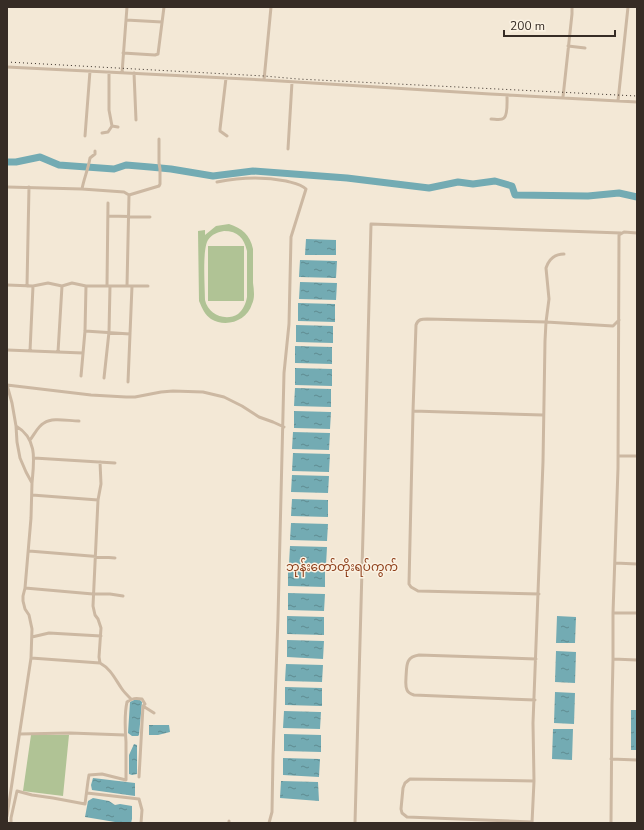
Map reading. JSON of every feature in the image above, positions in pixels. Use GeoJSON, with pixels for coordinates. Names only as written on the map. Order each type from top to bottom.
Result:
{"type":"FeatureCollection","features":[{"type":"Feature","properties":{"kind":"street"},"geometry":{"type":"LineString","coordinates":[[122,72],[127,7]]}},
{"type":"Feature","properties":{"kind":"street"},"geometry":{"type":"LineString","coordinates":[[123,54],[157,55],[164,7]]}},
{"type":"Feature","properties":{"kind":"street"},"geometry":{"type":"LineString","coordinates":[[264,80],[271,7]]}},
{"type":"Feature","properties":{"kind":"street"},"geometry":{"type":"LineString","coordinates":[[563,97],[572,7]]}},
{"type":"Feature","properties":{"kind":"street"},"geometry":{"type":"LineString","coordinates":[[618,101],[628,7]]}},
{"type":"Feature","properties":{"kind":"street"},"geometry":{"type":"LineString","coordinates":[[126,20],[162,22]]}},
{"type":"Feature","properties":{"kind":"street"},"geometry":{"type":"LineString","coordinates":[[568,46],[585,48]]}},
{"type":"Feature","properties":{"kind":"street"},"geometry":{"type":"LineString","coordinates":[[7,67],[122,72],[637,102]]}},
{"type":"Feature","properties":{"kind":"street"},"geometry":{"type":"LineString","coordinates":[[85,136],[90,71]]}},
{"type":"Feature","properties":{"kind":"street"},"geometry":{"type":"LineString","coordinates":[[102,133],[108,132],[112,126],[109,110],[109,72]]}},
{"type":"Feature","properties":{"kind":"street"},"geometry":{"type":"LineString","coordinates":[[134,73],[136,120]]}},
{"type":"Feature","properties":{"kind":"street"},"geometry":{"type":"LineString","coordinates":[[226,78],[220,131],[227,136]]}},
{"type":"Feature","properties":{"kind":"street"},"geometry":{"type":"LineString","coordinates":[[288,149],[292,82]]}},
{"type":"Feature","properties":{"kind":"street"},"geometry":{"type":"LineString","coordinates":[[491,119],[503,119],[506,116],[507,95]]}},
{"type":"Feature","properties":{"kind":"street"},"geometry":{"type":"LineString","coordinates":[[112,126],[118,127]]}},
{"type":"Feature","properties":{"kind":"street"},"geometry":{"type":"LineString","coordinates":[[7,187],[82,189],[124,192],[129,195],[160,184],[159,139]]}},
{"type":"Feature","properties":{"kind":"street"},"geometry":{"type":"LineString","coordinates":[[82,189],[90,157],[95,154],[95,151]]}},
{"type":"Feature","properties":{"kind":"street"},"geometry":{"type":"LineString","coordinates":[[216,182],[238,178],[258,177],[295,183],[306,189],[291,237],[289,324],[284,373],[284,427],[272,812],[269,823]]}},
{"type":"Feature","properties":{"kind":"street"},"geometry":{"type":"LineString","coordinates":[[27,286],[29,187]]}},
{"type":"Feature","properties":{"kind":"street"},"geometry":{"type":"LineString","coordinates":[[127,286],[129,195]]}},
{"type":"Feature","properties":{"kind":"street"},"geometry":{"type":"LineString","coordinates":[[104,378],[109,332],[108,203]]}},
{"type":"Feature","properties":{"kind":"street"},"geometry":{"type":"LineString","coordinates":[[108,216],[150,217]]}},
{"type":"Feature","properties":{"kind":"street"},"geometry":{"type":"LineString","coordinates":[[355,823],[371,224],[637,233]]}},
{"type":"Feature","properties":{"kind":"street"},"geometry":{"type":"LineString","coordinates":[[611,823],[613,659],[612,612],[618,456],[619,235],[621,233]]}},
{"type":"Feature","properties":{"kind":"street"},"geometry":{"type":"LineString","coordinates":[[534,781],[410,779],[403,787],[401,809],[402,813],[408,817],[532,822],[534,781],[533,723],[543,462],[544,341],[549,298],[546,268],[548,263],[554,257],[558,254],[564,254]]}},
{"type":"Feature","properties":{"kind":"street"},"geometry":{"type":"LineString","coordinates":[[7,285],[33,286],[48,283],[62,286],[72,283],[86,286],[148,286]]}},
{"type":"Feature","properties":{"kind":"street"},"geometry":{"type":"LineString","coordinates":[[30,351],[33,286]]}},
{"type":"Feature","properties":{"kind":"street"},"geometry":{"type":"LineString","coordinates":[[58,352],[62,286]]}},
{"type":"Feature","properties":{"kind":"street"},"geometry":{"type":"LineString","coordinates":[[81,376],[85,331],[86,286]]}},
{"type":"Feature","properties":{"kind":"street"},"geometry":{"type":"LineString","coordinates":[[128,382],[132,286]]}},
{"type":"Feature","properties":{"kind":"street"},"geometry":{"type":"LineString","coordinates":[[539,594],[418,591],[410,588],[409,576],[416,325],[420,319],[546,322],[613,326],[619,320]]}},
{"type":"Feature","properties":{"kind":"street"},"geometry":{"type":"LineString","coordinates":[[85,331],[130,334]]}},
{"type":"Feature","properties":{"kind":"street"},"geometry":{"type":"LineString","coordinates":[[7,350],[83,353]]}},
{"type":"Feature","properties":{"kind":"street"},"geometry":{"type":"LineString","coordinates":[[32,482],[20,458],[12,403],[7,385],[126,397],[135,397],[172,390],[203,392],[224,397],[259,417],[284,427]]}},
{"type":"Feature","properties":{"kind":"street"},"geometry":{"type":"LineString","coordinates":[[413,412],[543,415]]}},
{"type":"Feature","properties":{"kind":"street"},"geometry":{"type":"LineString","coordinates":[[30,440],[43,423],[52,420],[79,421]]}},
{"type":"Feature","properties":{"kind":"street"},"geometry":{"type":"LineString","coordinates":[[7,816],[31,658],[32,637],[31,623],[29,615],[25,609],[23,596],[31,518],[34,458],[30,440],[22,430],[16,426]]}},
{"type":"Feature","properties":{"kind":"street"},"geometry":{"type":"LineString","coordinates":[[618,456],[637,456]]}},
{"type":"Feature","properties":{"kind":"street"},"geometry":{"type":"LineString","coordinates":[[34,458],[115,463]]}},
{"type":"Feature","properties":{"kind":"street"},"geometry":{"type":"LineString","coordinates":[[100,462],[101,477],[94,556],[92,606],[101,628],[100,663]]}},
{"type":"Feature","properties":{"kind":"street"},"geometry":{"type":"LineString","coordinates":[[32,495],[98,500]]}},
{"type":"Feature","properties":{"kind":"street"},"geometry":{"type":"LineString","coordinates":[[28,551],[115,558]]}},
{"type":"Feature","properties":{"kind":"street"},"geometry":{"type":"LineString","coordinates":[[614,563],[637,564]]}},
{"type":"Feature","properties":{"kind":"street"},"geometry":{"type":"LineString","coordinates":[[24,588],[123,596]]}},
{"type":"Feature","properties":{"kind":"street"},"geometry":{"type":"LineString","coordinates":[[612,612],[637,613]]}},
{"type":"Feature","properties":{"kind":"street"},"geometry":{"type":"LineString","coordinates":[[32,637],[49,633],[101,636]]}},
{"type":"Feature","properties":{"kind":"street"},"geometry":{"type":"LineString","coordinates":[[535,700],[414,695],[409,694],[406,688],[407,664],[413,656],[536,659]]}},
{"type":"Feature","properties":{"kind":"street"},"geometry":{"type":"LineString","coordinates":[[31,658],[100,663],[113,675],[131,699]]}},
{"type":"Feature","properties":{"kind":"street"},"geometry":{"type":"LineString","coordinates":[[613,659],[637,660]]}},
{"type":"Feature","properties":{"kind":"street"},"geometry":{"type":"LineString","coordinates":[[12,823],[11,818],[17,792],[85,804],[90,775],[102,774],[126,780],[125,727],[127,702],[134,698],[142,699],[145,704],[143,706],[139,777]]}},
{"type":"Feature","properties":{"kind":"street"},"geometry":{"type":"LineString","coordinates":[[143,706],[154,713]]}},
{"type":"Feature","properties":{"kind":"street"},"geometry":{"type":"LineString","coordinates":[[20,734],[70,733],[125,735]]}},
{"type":"Feature","properties":{"kind":"street"},"geometry":{"type":"LineString","coordinates":[[611,759],[637,760]]}},
{"type":"Feature","properties":{"kind":"street"},"geometry":{"type":"LineString","coordinates":[[87,793],[139,800],[142,810],[140,821],[135,823]]}},
{"type":"Feature","properties":{"kind":"green space"},"geometry":{"type":"Polygon","coordinates":[[[229,224],[242,230],[248,236],[253,249],[253,302],[246,315],[241,319],[229,323],[217,322],[211,319],[205,313],[199,301],[198,231],[205,230],[205,235],[216,226],[229,224]],[[224,231],[211,236],[206,245],[205,252],[205,300],[213,313],[223,317],[238,314],[244,306],[247,297],[247,251],[240,236],[229,231],[224,231]]]}},
{"type":"Feature","properties":{"kind":"green space"},"geometry":{"type":"Polygon","coordinates":[[[208,246],[244,246],[244,301],[208,301],[208,246]]]}},
{"type":"Feature","properties":{"kind":"green space"},"geometry":{"type":"Polygon","coordinates":[[[31,735],[69,735],[63,796],[23,791],[31,735]]]}},
{"type":"Feature","properties":{"kind":"water"},"geometry":{"type":"Polygon","coordinates":[[[306,239],[336,240],[336,255],[305,255],[306,239]]]}},
{"type":"Feature","properties":{"kind":"water"},"geometry":{"type":"Polygon","coordinates":[[[300,260],[337,261],[336,278],[299,277],[300,260]]]}},
{"type":"Feature","properties":{"kind":"water"},"geometry":{"type":"Polygon","coordinates":[[[300,282],[337,283],[336,300],[299,299],[300,282]]]}},
{"type":"Feature","properties":{"kind":"water"},"geometry":{"type":"Polygon","coordinates":[[[298,303],[335,304],[335,322],[298,321],[298,303]]]}},
{"type":"Feature","properties":{"kind":"water"},"geometry":{"type":"Polygon","coordinates":[[[296,325],[333,326],[333,343],[296,342],[296,325]]]}},
{"type":"Feature","properties":{"kind":"water"},"geometry":{"type":"Polygon","coordinates":[[[295,346],[332,347],[332,364],[295,363],[295,346]]]}},
{"type":"Feature","properties":{"kind":"water"},"geometry":{"type":"Polygon","coordinates":[[[295,368],[332,369],[332,386],[295,385],[295,368]]]}},
{"type":"Feature","properties":{"kind":"water"},"geometry":{"type":"Polygon","coordinates":[[[295,388],[331,389],[331,407],[294,406],[295,388]]]}},
{"type":"Feature","properties":{"kind":"water"},"geometry":{"type":"Polygon","coordinates":[[[294,411],[331,412],[330,429],[294,428],[294,411]]]}},
{"type":"Feature","properties":{"kind":"water"},"geometry":{"type":"Polygon","coordinates":[[[293,432],[330,433],[329,450],[292,449],[293,432]]]}},
{"type":"Feature","properties":{"kind":"water"},"geometry":{"type":"Polygon","coordinates":[[[293,453],[330,454],[329,472],[292,471],[293,453]]]}},
{"type":"Feature","properties":{"kind":"water"},"geometry":{"type":"Polygon","coordinates":[[[292,475],[329,476],[328,493],[291,492],[292,475]]]}},
{"type":"Feature","properties":{"kind":"water"},"geometry":{"type":"Polygon","coordinates":[[[292,499],[328,500],[328,517],[291,516],[292,499]]]}},
{"type":"Feature","properties":{"kind":"water"},"geometry":{"type":"Polygon","coordinates":[[[291,523],[328,524],[327,541],[290,540],[291,523]]]}},
{"type":"Feature","properties":{"kind":"water"},"geometry":{"type":"Polygon","coordinates":[[[290,546],[327,547],[326,565],[289,564],[290,546]]]}},
{"type":"Feature","properties":{"kind":"water"},"geometry":{"type":"Polygon","coordinates":[[[288,569],[325,570],[325,587],[288,586],[288,569]]]}},
{"type":"Feature","properties":{"kind":"water"},"geometry":{"type":"Polygon","coordinates":[[[288,593],[325,594],[324,611],[288,610],[288,593]]]}},
{"type":"Feature","properties":{"kind":"water"},"geometry":{"type":"Polygon","coordinates":[[[287,616],[324,617],[324,635],[287,634],[287,616]]]}},
{"type":"Feature","properties":{"kind":"water"},"geometry":{"type":"Polygon","coordinates":[[[557,616],[576,617],[575,643],[556,643],[557,616]]]}},
{"type":"Feature","properties":{"kind":"water"},"geometry":{"type":"Polygon","coordinates":[[[287,640],[324,641],[323,659],[287,657],[287,640]]]}},
{"type":"Feature","properties":{"kind":"water"},"geometry":{"type":"Polygon","coordinates":[[[556,651],[576,652],[575,683],[555,682],[556,651]]]}},
{"type":"Feature","properties":{"kind":"water"},"geometry":{"type":"Polygon","coordinates":[[[286,664],[323,665],[322,682],[285,681],[286,664]]]}},
{"type":"Feature","properties":{"kind":"water"},"geometry":{"type":"Polygon","coordinates":[[[285,687],[322,688],[322,706],[285,705],[285,687]]]}},
{"type":"Feature","properties":{"kind":"water"},"geometry":{"type":"Polygon","coordinates":[[[555,692],[575,693],[574,724],[554,723],[555,692]]]}},
{"type":"Feature","properties":{"kind":"water"},"geometry":{"type":"Polygon","coordinates":[[[140,700],[142,702],[138,736],[132,736],[128,733],[130,702],[140,700]]]}},
{"type":"Feature","properties":{"kind":"water"},"geometry":{"type":"Polygon","coordinates":[[[631,710],[637,710],[637,750],[631,750],[631,710]]]}},
{"type":"Feature","properties":{"kind":"water"},"geometry":{"type":"Polygon","coordinates":[[[284,711],[321,712],[320,729],[283,728],[284,711]]]}},
{"type":"Feature","properties":{"kind":"water"},"geometry":{"type":"Polygon","coordinates":[[[149,725],[169,725],[170,732],[158,735],[149,735],[149,725]]]}},
{"type":"Feature","properties":{"kind":"water"},"geometry":{"type":"Polygon","coordinates":[[[553,729],[573,729],[572,760],[552,759],[553,729]]]}},
{"type":"Feature","properties":{"kind":"water"},"geometry":{"type":"Polygon","coordinates":[[[284,734],[321,735],[321,752],[284,751],[284,734]]]}},
{"type":"Feature","properties":{"kind":"water"},"geometry":{"type":"Polygon","coordinates":[[[134,744],[137,745],[137,774],[132,775],[129,774],[129,755],[134,744]]]}},
{"type":"Feature","properties":{"kind":"water"},"geometry":{"type":"Polygon","coordinates":[[[283,758],[320,759],[319,777],[283,775],[283,758]]]}},
{"type":"Feature","properties":{"kind":"water"},"geometry":{"type":"Polygon","coordinates":[[[93,778],[135,783],[135,796],[92,790],[91,785],[93,778]]]}},
{"type":"Feature","properties":{"kind":"water"},"geometry":{"type":"Polygon","coordinates":[[[281,781],[318,782],[319,801],[280,798],[281,781]]]}},
{"type":"Feature","properties":{"kind":"water"},"geometry":{"type":"Polygon","coordinates":[[[93,798],[109,801],[115,805],[120,804],[132,806],[131,823],[121,823],[85,817],[88,801],[93,798]]]}},
{"type":"Feature","properties":{"kind":"waterway"},"geometry":{"type":"LineString","coordinates":[[7,162],[16,162],[40,157],[59,165],[114,169],[126,165],[171,169],[213,176],[253,171],[347,178],[429,188],[458,182],[473,184],[495,181],[512,186],[515,195],[588,196],[619,193],[637,197]]}},
{"type":"Feature","properties":{"kind":"railway"},"geometry":{"type":"LineString","coordinates":[[7,62],[298,79],[637,96]]}},
{"type":"Feature","properties":{"kind":"district","name":"ဘုန်းတော်တိုးရပ်ကွက်"},"geometry":{"type":"Point","coordinates":[342,567]}}]}
